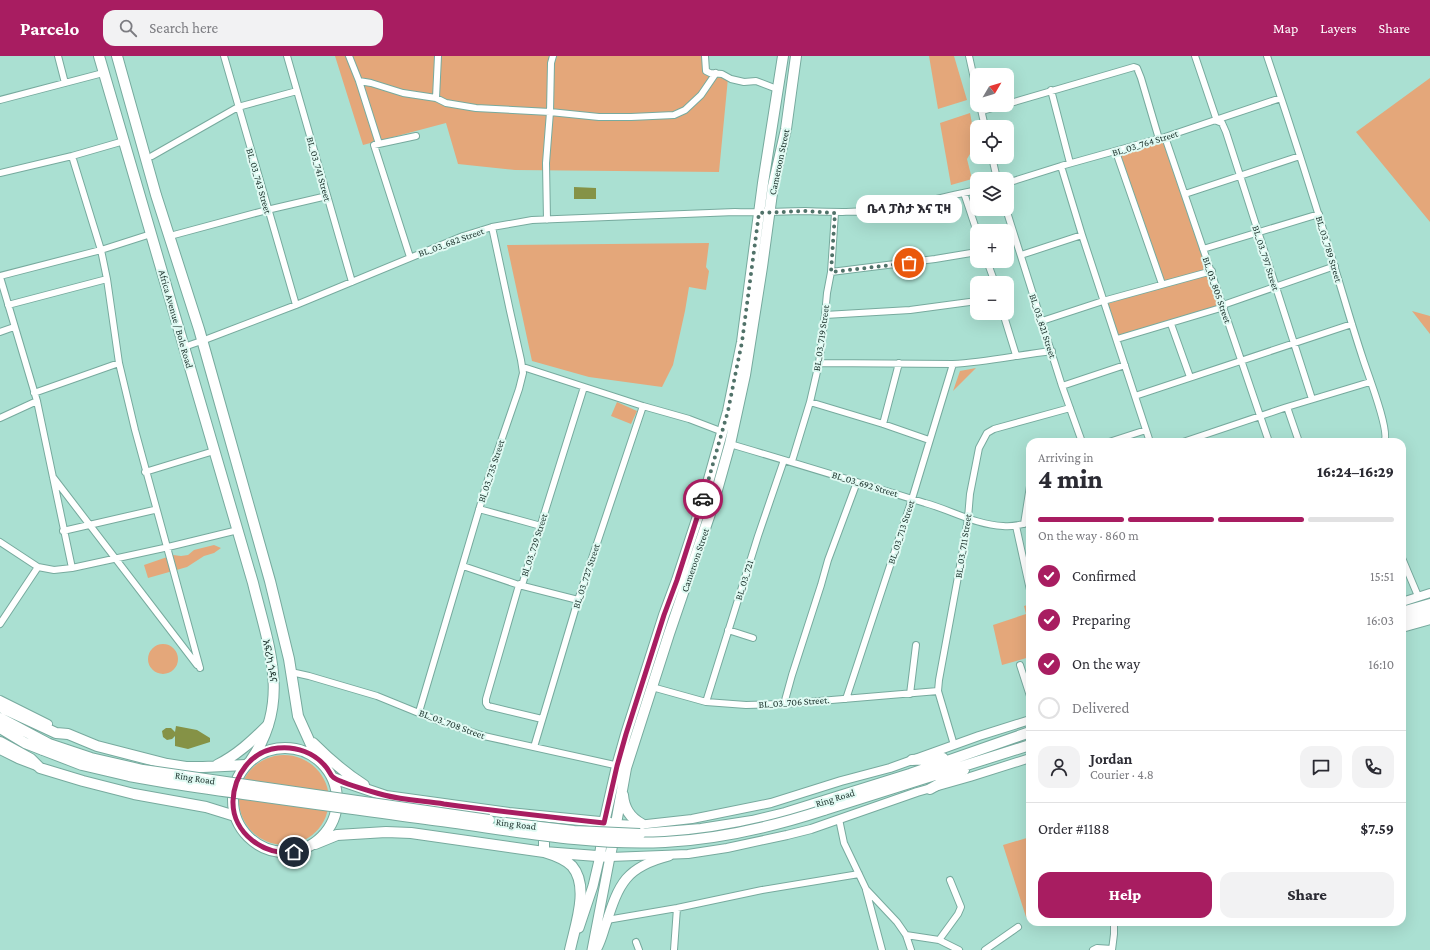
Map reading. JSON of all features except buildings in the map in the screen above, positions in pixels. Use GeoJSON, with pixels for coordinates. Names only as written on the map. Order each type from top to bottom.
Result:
{"type":"FeatureCollection","features":[{"type":"Feature","properties":{"kind":"main road","name":"Africa Avenue / Bole Road"},"geometry":{"type":"LineString","coordinates":[[99,56],[253,583]]}},
{"type":"Feature","properties":{"kind":"main road","name":"Africa Avenue / Bole Road"},"geometry":{"type":"LineString","coordinates":[[117,56],[156,195],[202,341],[270,581]]}},
{"type":"Feature","properties":{"kind":"main road","name":"Cameroon Street"},"geometry":{"type":"LineString","coordinates":[[610,857],[623,784],[621,767],[636,738],[712,508],[730,444],[745,375],[777,89],[783,56]]}},
{"type":"Feature","properties":{"kind":"main road","name":"Cameroon Street"},"geometry":{"type":"LineString","coordinates":[[600,856],[604,823],[621,767],[626,734],[664,615],[702,504],[723,432],[742,342],[764,213],[773,186],[786,129],[796,56]]}},
{"type":"Feature","properties":{"kind":"main road"},"geometry":{"type":"LineString","coordinates":[[702,504],[712,508]]}},
{"type":"Feature","properties":{"kind":"main road","name":"አፍሪካ ጎዳና"},"geometry":{"type":"LineString","coordinates":[[270,581],[282,626],[298,716],[317,758]]}},
{"type":"Feature","properties":{"kind":"main road","name":"አፍሪካ ጎዳና"},"geometry":{"type":"LineString","coordinates":[[249,762],[261,746],[274,704],[274,679],[253,583]]}},
{"type":"Feature","properties":{"kind":"main road"},"geometry":{"type":"LineString","coordinates":[[1406,611],[1430,604]]}},
{"type":"Feature","properties":{"kind":"main road"},"geometry":{"type":"LineString","coordinates":[[1406,619],[1430,613]]}},
{"type":"Feature","properties":{"kind":"main road"},"geometry":{"type":"LineString","coordinates":[[0,707],[56,733],[68,734],[97,746],[167,764],[186,767],[214,767],[249,762]]}},
{"type":"Feature","properties":{"kind":"main road","name":"Ring Road"},"geometry":{"type":"LineString","coordinates":[[0,718],[46,747],[82,765],[129,776],[168,783],[569,839],[641,843],[710,837],[771,826],[911,777],[967,754],[1026,733]]}},
{"type":"Feature","properties":{"kind":"main road"},"geometry":{"type":"LineString","coordinates":[[214,767],[234,756],[247,746],[268,725]]}},
{"type":"Feature","properties":{"kind":"main road","name":"Ring Road"},"geometry":{"type":"LineString","coordinates":[[0,728],[25,743],[46,747]]}},
{"type":"Feature","properties":{"kind":"main road"},"geometry":{"type":"LineString","coordinates":[[626,734],[636,738]]}},
{"type":"Feature","properties":{"kind":"main road"},"geometry":{"type":"LineString","coordinates":[[309,740],[350,776],[386,796]]}},
{"type":"Feature","properties":{"kind":"main road"},"geometry":{"type":"LineString","coordinates":[[0,742],[31,759],[40,768],[134,794],[206,806],[235,816]]}},
{"type":"Feature","properties":{"kind":"main road","name":"Ring Road"},"geometry":{"type":"LineString","coordinates":[[911,777],[981,760],[1026,746]]}},
{"type":"Feature","properties":{"kind":"main road"},"geometry":{"type":"LineString","coordinates":[[277,748],[291,748],[305,751],[317,758],[326,767],[333,778],[337,790],[338,802],[332,826],[315,844],[303,850],[286,853],[269,850],[254,843],[242,831],[235,816],[233,803],[234,789],[238,776],[249,762],[263,752],[277,748]]}},
{"type":"Feature","properties":{"kind":"main road"},"geometry":{"type":"LineString","coordinates":[[912,760],[967,754]]}},
{"type":"Feature","properties":{"kind":"main road"},"geometry":{"type":"LineString","coordinates":[[930,789],[981,760]]}},
{"type":"Feature","properties":{"kind":"main road","name":"Ring Road"},"geometry":{"type":"LineString","coordinates":[[333,778],[386,796],[616,824]]}},
{"type":"Feature","properties":{"kind":"main road"},"geometry":{"type":"LineString","coordinates":[[623,784],[623,801],[626,808],[632,818],[642,824]]}},
{"type":"Feature","properties":{"kind":"main road"},"geometry":{"type":"LineString","coordinates":[[544,816],[544,852],[560,858],[571,865],[579,876],[581,887],[580,901],[570,950]]}},
{"type":"Feature","properties":{"kind":"main road","name":"Ring Road"},"geometry":{"type":"LineString","coordinates":[[315,844],[337,836],[386,832],[411,833],[544,852],[610,857]]}},
{"type":"Feature","properties":{"kind":"main road"},"geometry":{"type":"LineString","coordinates":[[570,950],[593,886],[600,856]]}},
{"type":"Feature","properties":{"kind":"main road"},"geometry":{"type":"LineString","coordinates":[[596,950],[612,902],[619,887],[628,875],[640,865],[669,856]]}},
{"type":"Feature","properties":{"kind":"main road"},"geometry":{"type":"LineString","coordinates":[[592,950],[610,857]]}},
{"type":"Feature","properties":{"kind":"street"},"geometry":{"type":"LineString","coordinates":[[58,56],[65,83]]}},
{"type":"Feature","properties":{"kind":"street","name":"BL_03_743 Street"},"geometry":{"type":"LineString","coordinates":[[224,56],[267,210],[296,305]]}},
{"type":"Feature","properties":{"kind":"street","name":"BL_03_741 Street"},"geometry":{"type":"LineString","coordinates":[[287,56],[352,282]]}},
{"type":"Feature","properties":{"kind":"street"},"geometry":{"type":"LineString","coordinates":[[349,56],[379,144]]}},
{"type":"Feature","properties":{"kind":"street"},"geometry":{"type":"LineString","coordinates":[[436,98],[438,56]]}},
{"type":"Feature","properties":{"kind":"street"},"geometry":{"type":"LineString","coordinates":[[547,220],[546,163],[553,56]]}},
{"type":"Feature","properties":{"kind":"street"},"geometry":{"type":"LineString","coordinates":[[705,56],[706,71],[710,73],[722,74],[732,79],[744,82],[756,82],[777,89]]}},
{"type":"Feature","properties":{"kind":"street"},"geometry":{"type":"LineString","coordinates":[[969,56],[972,68]]}},
{"type":"Feature","properties":{"kind":"street","name":"BL_03_797 Street"},"geometry":{"type":"LineString","coordinates":[[1195,56],[1217,121],[1222,123],[1226,132],[1293,344],[1312,399]]}},
{"type":"Feature","properties":{"kind":"street","name":"BL_03_789 Street"},"geometry":{"type":"LineString","coordinates":[[1267,56],[1319,214],[1370,382],[1382,415],[1386,435],[1385,438]]}},
{"type":"Feature","properties":{"kind":"street","name":"BL_03_805 Street"},"geometry":{"type":"LineString","coordinates":[[1051,90],[1134,67],[1137,68],[1162,138],[1185,194],[1268,438]]}},
{"type":"Feature","properties":{"kind":"street"},"geometry":{"type":"LineString","coordinates":[[0,100],[103,73]]}},
{"type":"Feature","properties":{"kind":"street"},"geometry":{"type":"LineString","coordinates":[[359,82],[371,83],[403,93],[436,98],[446,103],[476,108],[550,112],[599,117],[674,115],[685,110],[701,95],[716,73]]}},
{"type":"Feature","properties":{"kind":"street"},"geometry":{"type":"LineString","coordinates":[[1014,102],[1051,90],[1070,164]]}},
{"type":"Feature","properties":{"kind":"street"},"geometry":{"type":"LineString","coordinates":[[152,156],[238,107],[297,91]]}},
{"type":"Feature","properties":{"kind":"street","name":"BL_03_764 Street"},"geometry":{"type":"LineString","coordinates":[[1014,181],[1060,166],[1116,152],[1217,121],[1281,98]]}},
{"type":"Feature","properties":{"kind":"street"},"geometry":{"type":"LineString","coordinates":[[410,257],[374,145],[416,136]]}},
{"type":"Feature","properties":{"kind":"street"},"geometry":{"type":"LineString","coordinates":[[0,173],[72,156],[124,141]]}},
{"type":"Feature","properties":{"kind":"street"},"geometry":{"type":"LineString","coordinates":[[1116,152],[1162,284]]}},
{"type":"Feature","properties":{"kind":"street"},"geometry":{"type":"LineString","coordinates":[[72,156],[101,250],[107,279],[119,364],[135,430],[200,668]]}},
{"type":"Feature","properties":{"kind":"street"},"geometry":{"type":"LineString","coordinates":[[1185,194],[1300,156]]}},
{"type":"Feature","properties":{"kind":"street"},"geometry":{"type":"LineString","coordinates":[[1060,166],[1149,438]]}},
{"type":"Feature","properties":{"kind":"street","name":"BL_03_682 Street"},"geometry":{"type":"LineString","coordinates":[[184,347],[296,305],[463,236],[492,227],[521,222],[547,220],[735,212],[764,213],[804,211],[835,213],[886,209],[970,192]]}},
{"type":"Feature","properties":{"kind":"street"},"geometry":{"type":"LineString","coordinates":[[964,193],[974,224]]}},
{"type":"Feature","properties":{"kind":"street"},"geometry":{"type":"LineString","coordinates":[[170,236],[267,210],[327,196]]}},
{"type":"Feature","properties":{"kind":"street","name":"BL_03_719 Street"},"geometry":{"type":"LineString","coordinates":[[792,461],[810,402],[819,363],[827,293],[831,272],[835,213]]}},
{"type":"Feature","properties":{"kind":"street"},"geometry":{"type":"LineString","coordinates":[[1203,249],[1319,214]]}},
{"type":"Feature","properties":{"kind":"street","name":"BL_03_821 Street"},"geometry":{"type":"LineString","coordinates":[[1008,216],[1062,386],[1081,438]]}},
{"type":"Feature","properties":{"kind":"street","name":"Bl_03_735 Street"},"geometry":{"type":"LineString","coordinates":[[419,712],[479,509],[523,373],[523,367],[492,227]]}},
{"type":"Feature","properties":{"kind":"street"},"geometry":{"type":"LineString","coordinates":[[72,568],[37,402],[0,276],[101,250],[151,234]]}},
{"type":"Feature","properties":{"kind":"street"},"geometry":{"type":"LineString","coordinates":[[1021,255],[1082,236]]}},
{"type":"Feature","properties":{"kind":"street"},"geometry":{"type":"LineString","coordinates":[[831,272],[970,253]]}},
{"type":"Feature","properties":{"kind":"street"},"geometry":{"type":"LineString","coordinates":[[1117,339],[1171,324],[1335,266]]}},
{"type":"Feature","properties":{"kind":"street"},"geometry":{"type":"LineString","coordinates":[[1042,321],[1103,301],[1212,271]]}},
{"type":"Feature","properties":{"kind":"street"},"geometry":{"type":"LineString","coordinates":[[8,305],[107,279]]}},
{"type":"Feature","properties":{"kind":"street"},"geometry":{"type":"LineString","coordinates":[[825,315],[910,310],[970,302]]}},
{"type":"Feature","properties":{"kind":"street"},"geometry":{"type":"LineString","coordinates":[[1005,320],[1016,355]]}},
{"type":"Feature","properties":{"kind":"street"},"geometry":{"type":"LineString","coordinates":[[1171,324],[1190,377]]}},
{"type":"Feature","properties":{"kind":"street"},"geometry":{"type":"LineString","coordinates":[[1135,396],[1352,324]]}},
{"type":"Feature","properties":{"kind":"street"},"geometry":{"type":"LineString","coordinates":[[0,332],[14,327]]}},
{"type":"Feature","properties":{"kind":"street"},"geometry":{"type":"LineString","coordinates":[[819,363],[952,364],[970,363],[1016,355],[1052,351]]}},
{"type":"Feature","properties":{"kind":"street"},"geometry":{"type":"LineString","coordinates":[[883,424],[899,363]]}},
{"type":"Feature","properties":{"kind":"street"},"geometry":{"type":"LineString","coordinates":[[34,393],[119,364]]}},
{"type":"Feature","properties":{"kind":"street","name":"BL_03_713 Street"},"geometry":{"type":"LineString","coordinates":[[846,699],[912,498],[952,364]]}},
{"type":"Feature","properties":{"kind":"street"},"geometry":{"type":"LineString","coordinates":[[1062,386],[1125,365]]}},
{"type":"Feature","properties":{"kind":"street"},"geometry":{"type":"LineString","coordinates":[[523,367],[688,419],[723,432]]}},
{"type":"Feature","properties":{"kind":"street"},"geometry":{"type":"LineString","coordinates":[[1195,438],[1312,399],[1370,382]]}},
{"type":"Feature","properties":{"kind":"street","name":"Bl_03_729 Street"},"geometry":{"type":"LineString","coordinates":[[542,719],[488,706],[486,703],[519,585],[522,582],[526,572],[584,387]]}},
{"type":"Feature","properties":{"kind":"street"},"geometry":{"type":"LineString","coordinates":[[0,418],[37,402]]}},
{"type":"Feature","properties":{"kind":"street"},"geometry":{"type":"LineString","coordinates":[[810,402],[883,424],[929,440]]}},
{"type":"Feature","properties":{"kind":"street","name":"BL_03_727 Street"},"geometry":{"type":"LineString","coordinates":[[534,747],[578,600],[643,406]]}},
{"type":"Feature","properties":{"kind":"street"},"geometry":{"type":"LineString","coordinates":[[1287,407],[1298,438]]}},
{"type":"Feature","properties":{"kind":"street","name":"BL_03_711 Street"},"geometry":{"type":"LineString","coordinates":[[954,745],[938,691],[968,518],[970,494],[979,448],[987,433],[1001,426],[1070,408]]}},
{"type":"Feature","properties":{"kind":"street"},"geometry":{"type":"LineString","coordinates":[[1121,438],[1146,430]]}},
{"type":"Feature","properties":{"kind":"street","name":"BL_03_692 Street"},"geometry":{"type":"LineString","coordinates":[[730,444],[792,461],[856,482],[912,498],[991,525],[1016,526],[1026,523]]}},
{"type":"Feature","properties":{"kind":"street"},"geometry":{"type":"LineString","coordinates":[[144,472],[214,451]]}},
{"type":"Feature","properties":{"kind":"street","name":"BL_03_721"},"geometry":{"type":"LineString","coordinates":[[706,702],[758,536],[784,460]]}},
{"type":"Feature","properties":{"kind":"street"},"geometry":{"type":"LineString","coordinates":[[144,472],[200,668]]}},
{"type":"Feature","properties":{"kind":"street"},"geometry":{"type":"LineString","coordinates":[[144,472],[164,548]]}},
{"type":"Feature","properties":{"kind":"street"},"geometry":{"type":"LineString","coordinates":[[52,476],[200,668]]}},
{"type":"Feature","properties":{"kind":"street"},"geometry":{"type":"LineString","coordinates":[[784,704],[828,560],[856,482]]}},
{"type":"Feature","properties":{"kind":"street"},"geometry":{"type":"LineString","coordinates":[[479,509],[540,526]]}},
{"type":"Feature","properties":{"kind":"street"},"geometry":{"type":"LineString","coordinates":[[63,531],[154,510]]}},
{"type":"Feature","properties":{"kind":"street"},"geometry":{"type":"LineString","coordinates":[[1016,526],[1026,572]]}},
{"type":"Feature","properties":{"kind":"street"},"geometry":{"type":"LineString","coordinates":[[0,542],[38,568],[54,570],[72,568],[164,548],[238,530]]}},
{"type":"Feature","properties":{"kind":"street"},"geometry":{"type":"LineString","coordinates":[[463,566],[519,585],[578,600]]}},
{"type":"Feature","properties":{"kind":"street"},"geometry":{"type":"LineString","coordinates":[[0,624],[38,568]]}},
{"type":"Feature","properties":{"kind":"street"},"geometry":{"type":"LineString","coordinates":[[1406,568],[1418,596]]}},
{"type":"Feature","properties":{"kind":"street"},"geometry":{"type":"LineString","coordinates":[[1406,600],[1430,593]]}},
{"type":"Feature","properties":{"kind":"street"},"geometry":{"type":"LineString","coordinates":[[1406,627],[1430,620]]}},
{"type":"Feature","properties":{"kind":"street"},"geometry":{"type":"LineString","coordinates":[[728,630],[753,638]]}},
{"type":"Feature","properties":{"kind":"street"},"geometry":{"type":"LineString","coordinates":[[910,694],[916,645]]}},
{"type":"Feature","properties":{"kind":"street"},"geometry":{"type":"LineString","coordinates":[[1020,665],[1026,684]]}},
{"type":"Feature","properties":{"kind":"street","name":"BL_03_708 Street"},"geometry":{"type":"LineString","coordinates":[[291,672],[314,677],[377,696],[436,720],[484,736],[621,767]]}},
{"type":"Feature","properties":{"kind":"street","name":"BL_03_706 Street."},"geometry":{"type":"LineString","coordinates":[[652,687],[706,702],[746,705],[784,704],[938,691]]}},
{"type":"Feature","properties":{"kind":"street"},"geometry":{"type":"LineString","coordinates":[[0,700],[68,734]]}},
{"type":"Feature","properties":{"kind":"street","name":"Ring Road"},"geometry":{"type":"LineString","coordinates":[[616,824],[642,824],[692,819],[771,804],[841,781],[890,768],[1026,721]]}},
{"type":"Feature","properties":{"kind":"street"},"geometry":{"type":"LineString","coordinates":[[0,750],[40,768]]}},
{"type":"Feature","properties":{"kind":"street","name":"Ring Road"},"geometry":{"type":"LineString","coordinates":[[610,857],[669,856],[753,843],[804,831],[930,789],[1026,759]]}},
{"type":"Feature","properties":{"kind":"street"},"geometry":{"type":"LineString","coordinates":[[839,819],[844,843],[866,889],[882,950]]}},
{"type":"Feature","properties":{"kind":"street"},"geometry":{"type":"LineString","coordinates":[[607,920],[677,908],[762,890],[859,874]]}},
{"type":"Feature","properties":{"kind":"street"},"geometry":{"type":"LineString","coordinates":[[939,940],[961,907],[950,880]]}},
{"type":"Feature","properties":{"kind":"street"},"geometry":{"type":"LineString","coordinates":[[866,889],[897,922],[906,935],[911,950]]}},
{"type":"Feature","properties":{"kind":"street"},"geometry":{"type":"LineString","coordinates":[[674,950],[677,908]]}},
{"type":"Feature","properties":{"kind":"street"},"geometry":{"type":"LineString","coordinates":[[1093,950],[1097,948],[1112,950],[1114,926]]}},
{"type":"Feature","properties":{"kind":"street"},"geometry":{"type":"LineString","coordinates":[[985,950],[1018,927]]}},
{"type":"Feature","properties":{"kind":"street"},"geometry":{"type":"LineString","coordinates":[[906,935],[939,940],[959,950]]}},
{"type":"Feature","properties":{"kind":"street"},"geometry":{"type":"LineString","coordinates":[[636,942],[639,950]]}},
{"type":"Feature","properties":{"kind":"shaded area"},"geometry":{"type":"Polygon","coordinates":[[[335,56],[706,56],[705,75],[728,78],[719,172],[515,170],[458,164],[446,123],[363,145],[335,56]]]}},
{"type":"Feature","properties":{"kind":"shaded area"},"geometry":{"type":"Polygon","coordinates":[[[929,56],[954,56],[967,100],[938,109],[929,56]]]}},
{"type":"Feature","properties":{"kind":"shaded area"},"geometry":{"type":"Polygon","coordinates":[[[1430,78],[1430,222],[1356,132],[1430,78]]]}},
{"type":"Feature","properties":{"kind":"shaded area"},"geometry":{"type":"Polygon","coordinates":[[[970,113],[971,120],[970,120],[970,154],[967,159],[970,172],[970,180],[951,185],[940,123],[970,113]]]}},
{"type":"Feature","properties":{"kind":"shaded area"},"geometry":{"type":"Polygon","coordinates":[[[1167,139],[1225,307],[1118,342],[1104,305],[1163,286],[1117,153],[1167,139]]]}},
{"type":"Feature","properties":{"kind":"shaded area"},"geometry":{"type":"Polygon","coordinates":[[[574,187],[596,188],[596,199],[574,199],[574,187]]]}},
{"type":"Feature","properties":{"kind":"shaded area"},"geometry":{"type":"Polygon","coordinates":[[[709,243],[706,267],[709,271],[706,290],[689,287],[673,365],[662,387],[589,377],[532,361],[507,245],[709,243]]]}},
{"type":"Feature","properties":{"kind":"shaded area"},"geometry":{"type":"Polygon","coordinates":[[[1412,311],[1430,316],[1430,334],[1412,311]]]}},
{"type":"Feature","properties":{"kind":"shaded area"},"geometry":{"type":"Polygon","coordinates":[[[976,368],[953,391],[960,371],[976,368]]]}},
{"type":"Feature","properties":{"kind":"shaded area"},"geometry":{"type":"Polygon","coordinates":[[[617,402],[637,411],[631,424],[611,416],[617,402]]]}},
{"type":"Feature","properties":{"kind":"shaded area"},"geometry":{"type":"Polygon","coordinates":[[[214,545],[221,548],[214,553],[204,556],[187,567],[148,578],[144,565],[173,555],[188,555],[194,550],[214,545]]]}},
{"type":"Feature","properties":{"kind":"shaded area"},"geometry":{"type":"Polygon","coordinates":[[[1026,614],[1026,658],[1002,665],[993,625],[1026,614]]]}},
{"type":"Feature","properties":{"kind":"shaded area"},"geometry":{"type":"Polygon","coordinates":[[[163,644],[174,648],[178,659],[174,670],[163,674],[152,670],[148,659],[152,648],[163,644]]]}},
{"type":"Feature","properties":{"kind":"shaded area"},"geometry":{"type":"Polygon","coordinates":[[[176,726],[197,730],[210,738],[210,742],[188,749],[175,746],[175,736],[172,739],[167,740],[163,737],[162,731],[166,728],[171,728],[175,732],[176,726]]]}},
{"type":"Feature","properties":{"kind":"shaded area"},"geometry":{"type":"Polygon","coordinates":[[[284,755],[301,758],[316,768],[326,783],[329,800],[326,817],[316,832],[301,842],[284,845],[267,842],[252,832],[242,817],[239,800],[242,783],[252,768],[267,758],[284,755]]]}},
{"type":"Feature","properties":{"kind":"shaded area"},"geometry":{"type":"Polygon","coordinates":[[[1026,838],[1026,917],[1003,845],[1026,838]]]}},
{"type":"Feature","properties":{"kind":"way so far"},"geometry":{"type":"LineString","coordinates":[[703,499],[728,411],[742,342],[759,213],[804,211],[835,213],[831,272],[909,263]]}},
{"type":"Feature","properties":{"kind":"place","name":"ቤላ ፓስታ እና ፒዛ"},"geometry":{"type":"Point","coordinates":[909,263]}},
{"type":"Feature","properties":{"kind":"route"},"geometry":{"type":"LineString","coordinates":[[294,852],[286,853],[269,850],[254,843],[242,831],[235,816],[233,803],[234,789],[238,776],[246,764],[251,760],[263,752],[277,748],[291,748],[305,751],[317,758],[326,767],[333,778],[386,796],[509,813],[604,823],[626,734],[703,499]]}}]}
